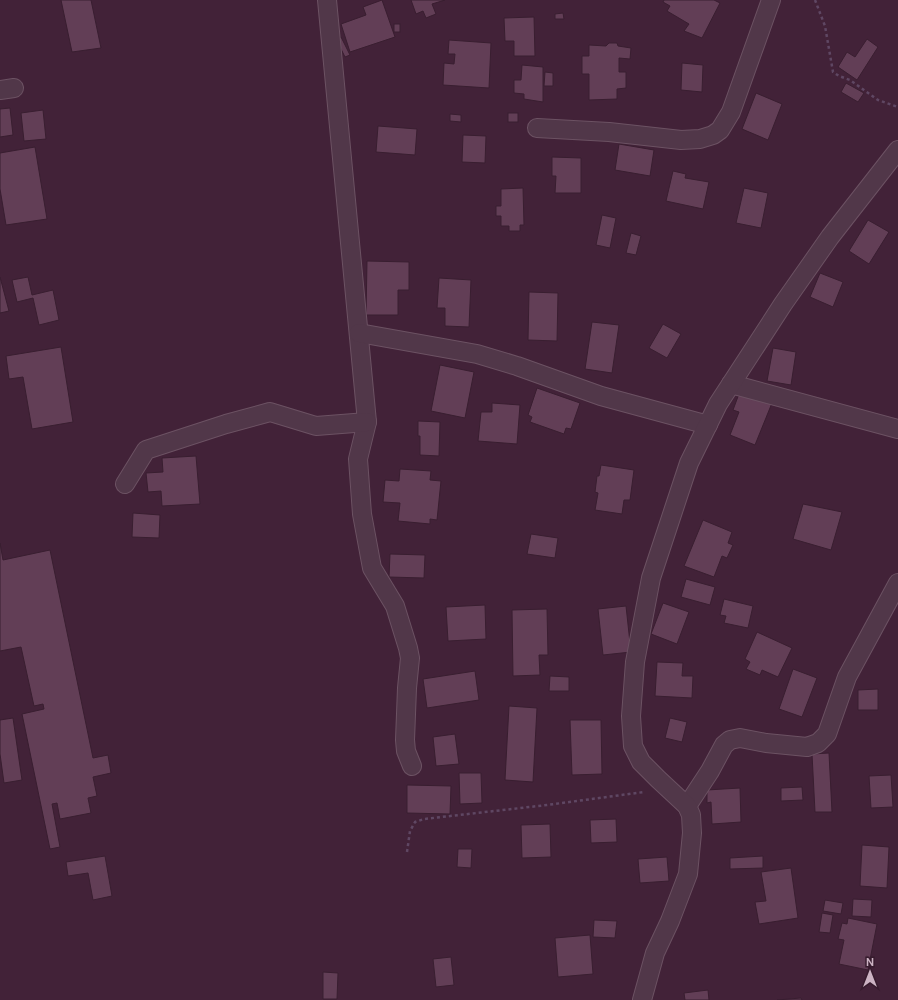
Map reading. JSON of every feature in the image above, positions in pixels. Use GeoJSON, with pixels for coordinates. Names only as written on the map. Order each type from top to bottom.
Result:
{"type":"FeatureCollection","features":[{"type":"Feature","properties":{"kind":"street"},"geometry":{"type":"LineString","coordinates":[[327,0],[367,422],[358,459],[362,514],[372,568],[395,606],[410,658],[405,740],[406,751],[412,766]]}},
{"type":"Feature","properties":{"kind":"street"},"geometry":{"type":"LineString","coordinates":[[537,128],[609,132],[681,140],[700,139],[713,135],[720,130],[731,112],[772,0]]}},
{"type":"Feature","properties":{"kind":"street"},"geometry":{"type":"LineString","coordinates":[[642,1000],[655,953],[688,874],[692,833],[691,815],[687,806],[641,762],[633,746],[631,716],[635,662],[651,578],[689,463],[718,404],[783,304],[830,237],[898,150]]}},
{"type":"Feature","properties":{"kind":"street"},"geometry":{"type":"LineString","coordinates":[[358,333],[477,354],[601,396],[708,425]]}},
{"type":"Feature","properties":{"kind":"street"},"geometry":{"type":"LineString","coordinates":[[731,384],[898,429]]}},
{"type":"Feature","properties":{"kind":"street"},"geometry":{"type":"LineString","coordinates":[[125,484],[146,450],[226,424],[270,412],[316,426],[367,422]]}},
{"type":"Feature","properties":{"kind":"street"},"geometry":{"type":"LineString","coordinates":[[687,806],[710,771],[724,745],[730,740],[740,738],[766,743],[807,747],[818,743],[827,734],[847,677],[898,582]]}},
{"type":"Feature","properties":{"kind":"path"},"geometry":{"type":"LineString","coordinates":[[815,0],[825,26],[833,72],[850,80],[878,100],[898,107]]}},
{"type":"Feature","properties":{"kind":"path"},"geometry":{"type":"LineString","coordinates":[[407,852],[410,830],[414,822],[424,818],[546,805],[668,788]]}},
{"type":"Feature","properties":{"kind":"building"},"geometry":{"type":"Polygon","coordinates":[[[61,0],[91,0],[101,48],[72,52],[61,0]]]}},
{"type":"Feature","properties":{"kind":"building"},"geometry":{"type":"Polygon","coordinates":[[[382,0],[395,37],[350,52],[341,24],[366,15],[363,7],[382,0]]]}},
{"type":"Feature","properties":{"kind":"building"},"geometry":{"type":"Polygon","coordinates":[[[411,0],[445,0],[432,4],[436,14],[426,18],[423,11],[416,14],[411,0]]]}},
{"type":"Feature","properties":{"kind":"building"},"geometry":{"type":"Polygon","coordinates":[[[664,0],[714,0],[720,3],[702,38],[684,31],[689,24],[667,11],[670,6],[663,2],[664,0]]]}},
{"type":"Feature","properties":{"kind":"building"},"geometry":{"type":"Polygon","coordinates":[[[563,13],[564,19],[555,19],[555,14],[563,13]]]}},
{"type":"Feature","properties":{"kind":"building"},"geometry":{"type":"Polygon","coordinates":[[[534,17],[535,56],[514,56],[514,41],[505,41],[504,18],[534,17]]]}},
{"type":"Feature","properties":{"kind":"building"},"geometry":{"type":"Polygon","coordinates":[[[394,24],[400,24],[400,32],[394,32],[394,24]]]}},
{"type":"Feature","properties":{"kind":"building"},"geometry":{"type":"Polygon","coordinates":[[[341,37],[350,55],[345,57],[336,39],[341,37]]]}},
{"type":"Feature","properties":{"kind":"building"},"geometry":{"type":"Polygon","coordinates":[[[867,39],[878,47],[857,80],[838,67],[847,52],[855,57],[867,39]]]}},
{"type":"Feature","properties":{"kind":"building"},"geometry":{"type":"Polygon","coordinates":[[[449,40],[491,43],[489,88],[443,85],[444,63],[454,64],[455,54],[448,54],[449,40]]]}},
{"type":"Feature","properties":{"kind":"building"},"geometry":{"type":"Polygon","coordinates":[[[609,43],[617,43],[618,46],[631,48],[630,59],[619,58],[619,72],[626,72],[626,88],[617,89],[617,99],[589,100],[589,74],[582,74],[582,56],[589,56],[589,45],[606,46],[609,43]]]}},
{"type":"Feature","properties":{"kind":"building"},"geometry":{"type":"Polygon","coordinates":[[[682,63],[703,65],[702,92],[681,90],[682,63]]]}},
{"type":"Feature","properties":{"kind":"building"},"geometry":{"type":"Polygon","coordinates":[[[522,65],[543,67],[543,102],[524,99],[524,94],[514,93],[514,80],[521,80],[522,65]]]}},
{"type":"Feature","properties":{"kind":"building"},"geometry":{"type":"Polygon","coordinates":[[[545,72],[553,73],[553,86],[544,86],[545,72]]]}},
{"type":"Feature","properties":{"kind":"building"},"geometry":{"type":"Polygon","coordinates":[[[846,83],[864,93],[858,102],[841,92],[846,83]]]}},
{"type":"Feature","properties":{"kind":"building"},"geometry":{"type":"Polygon","coordinates":[[[756,93],[782,104],[768,140],[742,129],[756,93]]]}},
{"type":"Feature","properties":{"kind":"building"},"geometry":{"type":"Polygon","coordinates":[[[10,108],[13,135],[0,137],[0,109],[10,108]]]}},
{"type":"Feature","properties":{"kind":"building"},"geometry":{"type":"Polygon","coordinates":[[[43,110],[46,139],[24,141],[21,113],[43,110]]]}},
{"type":"Feature","properties":{"kind":"building"},"geometry":{"type":"Polygon","coordinates":[[[508,113],[518,113],[518,122],[508,122],[508,113]]]}},
{"type":"Feature","properties":{"kind":"building"},"geometry":{"type":"Polygon","coordinates":[[[450,114],[461,115],[461,122],[450,121],[450,114]]]}},
{"type":"Feature","properties":{"kind":"building"},"geometry":{"type":"Polygon","coordinates":[[[378,126],[417,129],[415,155],[376,152],[378,126]]]}},
{"type":"Feature","properties":{"kind":"building"},"geometry":{"type":"Polygon","coordinates":[[[463,135],[486,136],[485,163],[462,162],[463,135]]]}},
{"type":"Feature","properties":{"kind":"building"},"geometry":{"type":"Polygon","coordinates":[[[619,144],[654,150],[650,176],[615,170],[619,144]]]}},
{"type":"Feature","properties":{"kind":"building"},"geometry":{"type":"Polygon","coordinates":[[[35,147],[47,219],[6,225],[0,189],[0,153],[35,147]]]}},
{"type":"Feature","properties":{"kind":"building"},"geometry":{"type":"Polygon","coordinates":[[[552,157],[581,158],[581,193],[555,193],[556,176],[552,176],[552,157]]]}},
{"type":"Feature","properties":{"kind":"building"},"geometry":{"type":"Polygon","coordinates":[[[673,171],[686,174],[685,178],[709,182],[703,209],[666,201],[673,171]]]}},
{"type":"Feature","properties":{"kind":"building"},"geometry":{"type":"Polygon","coordinates":[[[523,188],[524,225],[520,225],[520,231],[509,231],[509,226],[501,226],[501,216],[496,216],[496,206],[501,206],[501,189],[523,188]]]}},
{"type":"Feature","properties":{"kind":"building"},"geometry":{"type":"Polygon","coordinates":[[[744,188],[768,193],[761,228],[736,223],[744,188]]]}},
{"type":"Feature","properties":{"kind":"building"},"geometry":{"type":"Polygon","coordinates":[[[602,215],[616,218],[610,248],[596,245],[602,215]]]}},
{"type":"Feature","properties":{"kind":"building"},"geometry":{"type":"Polygon","coordinates":[[[868,220],[889,232],[869,264],[849,251],[868,220]]]}},
{"type":"Feature","properties":{"kind":"building"},"geometry":{"type":"Polygon","coordinates":[[[631,233],[641,236],[636,255],[626,253],[631,233]]]}},
{"type":"Feature","properties":{"kind":"building"},"geometry":{"type":"Polygon","coordinates":[[[367,261],[409,262],[409,290],[398,290],[398,315],[366,315],[367,261]]]}},
{"type":"Feature","properties":{"kind":"building"},"geometry":{"type":"Polygon","coordinates":[[[820,273],[843,282],[833,307],[810,297],[820,273]]]}},
{"type":"Feature","properties":{"kind":"building"},"geometry":{"type":"Polygon","coordinates":[[[0,277],[9,311],[0,313],[0,277]]]}},
{"type":"Feature","properties":{"kind":"building"},"geometry":{"type":"Polygon","coordinates":[[[28,277],[32,295],[53,290],[59,320],[39,325],[33,298],[17,302],[12,280],[28,277]]]}},
{"type":"Feature","properties":{"kind":"building"},"geometry":{"type":"Polygon","coordinates":[[[439,278],[471,280],[469,327],[445,326],[445,308],[437,308],[439,278]]]}},
{"type":"Feature","properties":{"kind":"building"},"geometry":{"type":"Polygon","coordinates":[[[529,292],[558,293],[557,341],[528,340],[529,292]]]}},
{"type":"Feature","properties":{"kind":"building"},"geometry":{"type":"Polygon","coordinates":[[[592,322],[619,325],[612,373],[585,369],[592,322]]]}},
{"type":"Feature","properties":{"kind":"building"},"geometry":{"type":"Polygon","coordinates":[[[663,324],[681,334],[667,358],[649,348],[663,324]]]}},
{"type":"Feature","properties":{"kind":"building"},"geometry":{"type":"Polygon","coordinates":[[[61,347],[73,422],[32,429],[23,377],[9,379],[6,356],[61,347]]]}},
{"type":"Feature","properties":{"kind":"building"},"geometry":{"type":"Polygon","coordinates":[[[773,348],[796,352],[791,385],[767,381],[773,348]]]}},
{"type":"Feature","properties":{"kind":"building"},"geometry":{"type":"Polygon","coordinates":[[[440,365],[474,372],[465,418],[431,411],[440,365]]]}},
{"type":"Feature","properties":{"kind":"building"},"geometry":{"type":"Polygon","coordinates":[[[537,388],[580,403],[571,429],[566,428],[564,434],[530,422],[532,417],[528,415],[537,388]]]}},
{"type":"Feature","properties":{"kind":"building"},"geometry":{"type":"Polygon","coordinates":[[[740,391],[772,403],[755,445],[730,435],[739,412],[733,410],[740,391]]]}},
{"type":"Feature","properties":{"kind":"building"},"geometry":{"type":"Polygon","coordinates":[[[492,403],[520,405],[517,444],[478,441],[481,412],[492,412],[492,403]]]}},
{"type":"Feature","properties":{"kind":"building"},"geometry":{"type":"Polygon","coordinates":[[[418,421],[440,422],[439,456],[420,455],[418,421]]]}},
{"type":"Feature","properties":{"kind":"building"},"geometry":{"type":"Polygon","coordinates":[[[196,456],[200,504],[162,506],[161,491],[148,492],[146,473],[163,472],[162,458],[196,456]]]}},
{"type":"Feature","properties":{"kind":"building"},"geometry":{"type":"Polygon","coordinates":[[[601,465],[634,470],[630,500],[624,500],[622,514],[595,510],[598,493],[595,492],[597,476],[599,476],[601,465]]]}},
{"type":"Feature","properties":{"kind":"building"},"geometry":{"type":"Polygon","coordinates":[[[400,469],[431,471],[430,480],[441,481],[437,520],[430,519],[430,524],[398,521],[400,503],[383,502],[385,480],[399,481],[400,469]]]}},
{"type":"Feature","properties":{"kind":"building"},"geometry":{"type":"Polygon","coordinates":[[[803,504],[842,512],[831,550],[793,539],[803,504]]]}},
{"type":"Feature","properties":{"kind":"building"},"geometry":{"type":"Polygon","coordinates":[[[133,513],[160,515],[159,538],[132,537],[133,513]]]}},
{"type":"Feature","properties":{"kind":"building"},"geometry":{"type":"Polygon","coordinates":[[[703,520],[732,532],[728,543],[733,545],[727,558],[722,556],[714,577],[684,566],[703,520]]]}},
{"type":"Feature","properties":{"kind":"building"},"geometry":{"type":"Polygon","coordinates":[[[531,534],[558,538],[555,558],[527,554],[531,534]]]}},
{"type":"Feature","properties":{"kind":"building"},"geometry":{"type":"Polygon","coordinates":[[[0,543],[3,560],[50,550],[93,758],[108,755],[111,773],[93,777],[97,796],[88,798],[91,813],[60,819],[57,803],[52,804],[60,847],[50,849],[22,714],[44,709],[43,704],[34,706],[21,647],[0,651],[0,543]]]}},
{"type":"Feature","properties":{"kind":"building"},"geometry":{"type":"Polygon","coordinates":[[[390,554],[425,555],[424,578],[389,577],[390,554]]]}},
{"type":"Feature","properties":{"kind":"building"},"geometry":{"type":"Polygon","coordinates":[[[686,579],[715,587],[710,605],[681,597],[686,579]]]}},
{"type":"Feature","properties":{"kind":"building"},"geometry":{"type":"Polygon","coordinates":[[[724,599],[753,606],[748,628],[724,623],[726,616],[720,615],[724,599]]]}},
{"type":"Feature","properties":{"kind":"building"},"geometry":{"type":"Polygon","coordinates":[[[663,603],[689,612],[677,644],[651,634],[663,603]]]}},
{"type":"Feature","properties":{"kind":"building"},"geometry":{"type":"Polygon","coordinates":[[[485,605],[486,639],[448,641],[446,607],[485,605]]]}},
{"type":"Feature","properties":{"kind":"building"},"geometry":{"type":"Polygon","coordinates":[[[626,606],[631,652],[603,655],[598,609],[626,606]]]}},
{"type":"Feature","properties":{"kind":"building"},"geometry":{"type":"Polygon","coordinates":[[[547,609],[548,655],[539,655],[540,675],[513,676],[512,610],[547,609]]]}},
{"type":"Feature","properties":{"kind":"building"},"geometry":{"type":"Polygon","coordinates":[[[757,632],[792,648],[778,677],[762,670],[760,675],[746,669],[750,662],[745,659],[757,632]]]}},
{"type":"Feature","properties":{"kind":"building"},"geometry":{"type":"Polygon","coordinates":[[[657,662],[683,663],[682,676],[693,676],[692,698],[655,696],[657,662]]]}},
{"type":"Feature","properties":{"kind":"building"},"geometry":{"type":"Polygon","coordinates":[[[793,669],[817,678],[802,717],[779,709],[793,669]]]}},
{"type":"Feature","properties":{"kind":"building"},"geometry":{"type":"Polygon","coordinates":[[[475,671],[479,700],[427,708],[423,679],[475,671]]]}},
{"type":"Feature","properties":{"kind":"building"},"geometry":{"type":"Polygon","coordinates":[[[550,676],[569,677],[569,691],[549,691],[550,676]]]}},
{"type":"Feature","properties":{"kind":"building"},"geometry":{"type":"Polygon","coordinates":[[[878,689],[878,710],[858,710],[858,690],[878,689]]]}},
{"type":"Feature","properties":{"kind":"building"},"geometry":{"type":"Polygon","coordinates":[[[509,706],[537,708],[533,782],[505,780],[509,706]]]}},
{"type":"Feature","properties":{"kind":"building"},"geometry":{"type":"Polygon","coordinates":[[[13,718],[22,780],[4,783],[0,754],[0,720],[13,718]]]}},
{"type":"Feature","properties":{"kind":"building"},"geometry":{"type":"Polygon","coordinates":[[[670,718],[687,722],[682,742],[665,738],[670,718]]]}},
{"type":"Feature","properties":{"kind":"building"},"geometry":{"type":"Polygon","coordinates":[[[570,720],[601,720],[602,774],[572,775],[570,720]]]}},
{"type":"Feature","properties":{"kind":"building"},"geometry":{"type":"Polygon","coordinates":[[[455,734],[459,764],[436,766],[433,737],[455,734]]]}},
{"type":"Feature","properties":{"kind":"building"},"geometry":{"type":"Polygon","coordinates":[[[829,753],[832,812],[815,812],[812,754],[829,753]]]}},
{"type":"Feature","properties":{"kind":"building"},"geometry":{"type":"Polygon","coordinates":[[[459,773],[481,773],[482,803],[460,804],[459,773]]]}},
{"type":"Feature","properties":{"kind":"building"},"geometry":{"type":"Polygon","coordinates":[[[891,775],[893,807],[871,808],[869,776],[891,775]]]}},
{"type":"Feature","properties":{"kind":"building"},"geometry":{"type":"Polygon","coordinates":[[[407,785],[451,786],[450,814],[407,813],[407,785]]]}},
{"type":"Feature","properties":{"kind":"building"},"geometry":{"type":"Polygon","coordinates":[[[802,787],[803,800],[781,801],[781,788],[802,787]]]}},
{"type":"Feature","properties":{"kind":"building"},"geometry":{"type":"Polygon","coordinates":[[[740,788],[741,822],[712,824],[711,802],[707,803],[707,790],[740,788]]]}},
{"type":"Feature","properties":{"kind":"building"},"geometry":{"type":"Polygon","coordinates":[[[616,819],[617,842],[591,843],[590,820],[616,819]]]}},
{"type":"Feature","properties":{"kind":"building"},"geometry":{"type":"Polygon","coordinates":[[[550,824],[551,857],[522,858],[521,825],[550,824]]]}},
{"type":"Feature","properties":{"kind":"building"},"geometry":{"type":"Polygon","coordinates":[[[862,845],[889,847],[887,888],[860,886],[862,845]]]}},
{"type":"Feature","properties":{"kind":"building"},"geometry":{"type":"Polygon","coordinates":[[[458,849],[472,849],[471,868],[457,867],[458,849]]]}},
{"type":"Feature","properties":{"kind":"building"},"geometry":{"type":"Polygon","coordinates":[[[105,856],[112,896],[93,900],[88,873],[68,876],[66,862],[105,856]]]}},
{"type":"Feature","properties":{"kind":"building"},"geometry":{"type":"Polygon","coordinates":[[[763,856],[763,868],[730,869],[730,858],[763,856]]]}},
{"type":"Feature","properties":{"kind":"building"},"geometry":{"type":"Polygon","coordinates":[[[667,857],[669,881],[640,883],[638,859],[667,857]]]}},
{"type":"Feature","properties":{"kind":"building"},"geometry":{"type":"Polygon","coordinates":[[[791,868],[798,918],[759,924],[755,902],[766,901],[761,872],[791,868]]]}},
{"type":"Feature","properties":{"kind":"building"},"geometry":{"type":"Polygon","coordinates":[[[853,899],[872,900],[871,917],[852,916],[853,899]]]}},
{"type":"Feature","properties":{"kind":"building"},"geometry":{"type":"Polygon","coordinates":[[[825,900],[843,903],[841,914],[823,911],[825,900]]]}},
{"type":"Feature","properties":{"kind":"building"},"geometry":{"type":"Polygon","coordinates":[[[822,913],[833,915],[830,933],[819,932],[822,913]]]}},
{"type":"Feature","properties":{"kind":"building"},"geometry":{"type":"Polygon","coordinates":[[[848,918],[877,924],[868,970],[839,964],[844,940],[838,939],[842,923],[847,924],[848,918]]]}},
{"type":"Feature","properties":{"kind":"building"},"geometry":{"type":"Polygon","coordinates":[[[594,920],[617,921],[615,938],[593,937],[594,920]]]}},
{"type":"Feature","properties":{"kind":"building"},"geometry":{"type":"Polygon","coordinates":[[[590,935],[593,974],[558,977],[555,938],[590,935]]]}},
{"type":"Feature","properties":{"kind":"building"},"geometry":{"type":"Polygon","coordinates":[[[451,957],[454,985],[436,987],[433,959],[451,957]]]}},
{"type":"Feature","properties":{"kind":"building"},"geometry":{"type":"Polygon","coordinates":[[[323,972],[338,973],[337,999],[323,999],[323,972]]]}},
{"type":"Feature","properties":{"kind":"building"},"geometry":{"type":"Polygon","coordinates":[[[708,990],[709,1000],[685,1000],[684,993],[708,990]]]}},
{"type":"Feature","properties":{"kind":"building"},"geometry":{"type":"Polygon","coordinates":[[[801,998],[802,1000],[777,1000],[801,998]]]}}]}
